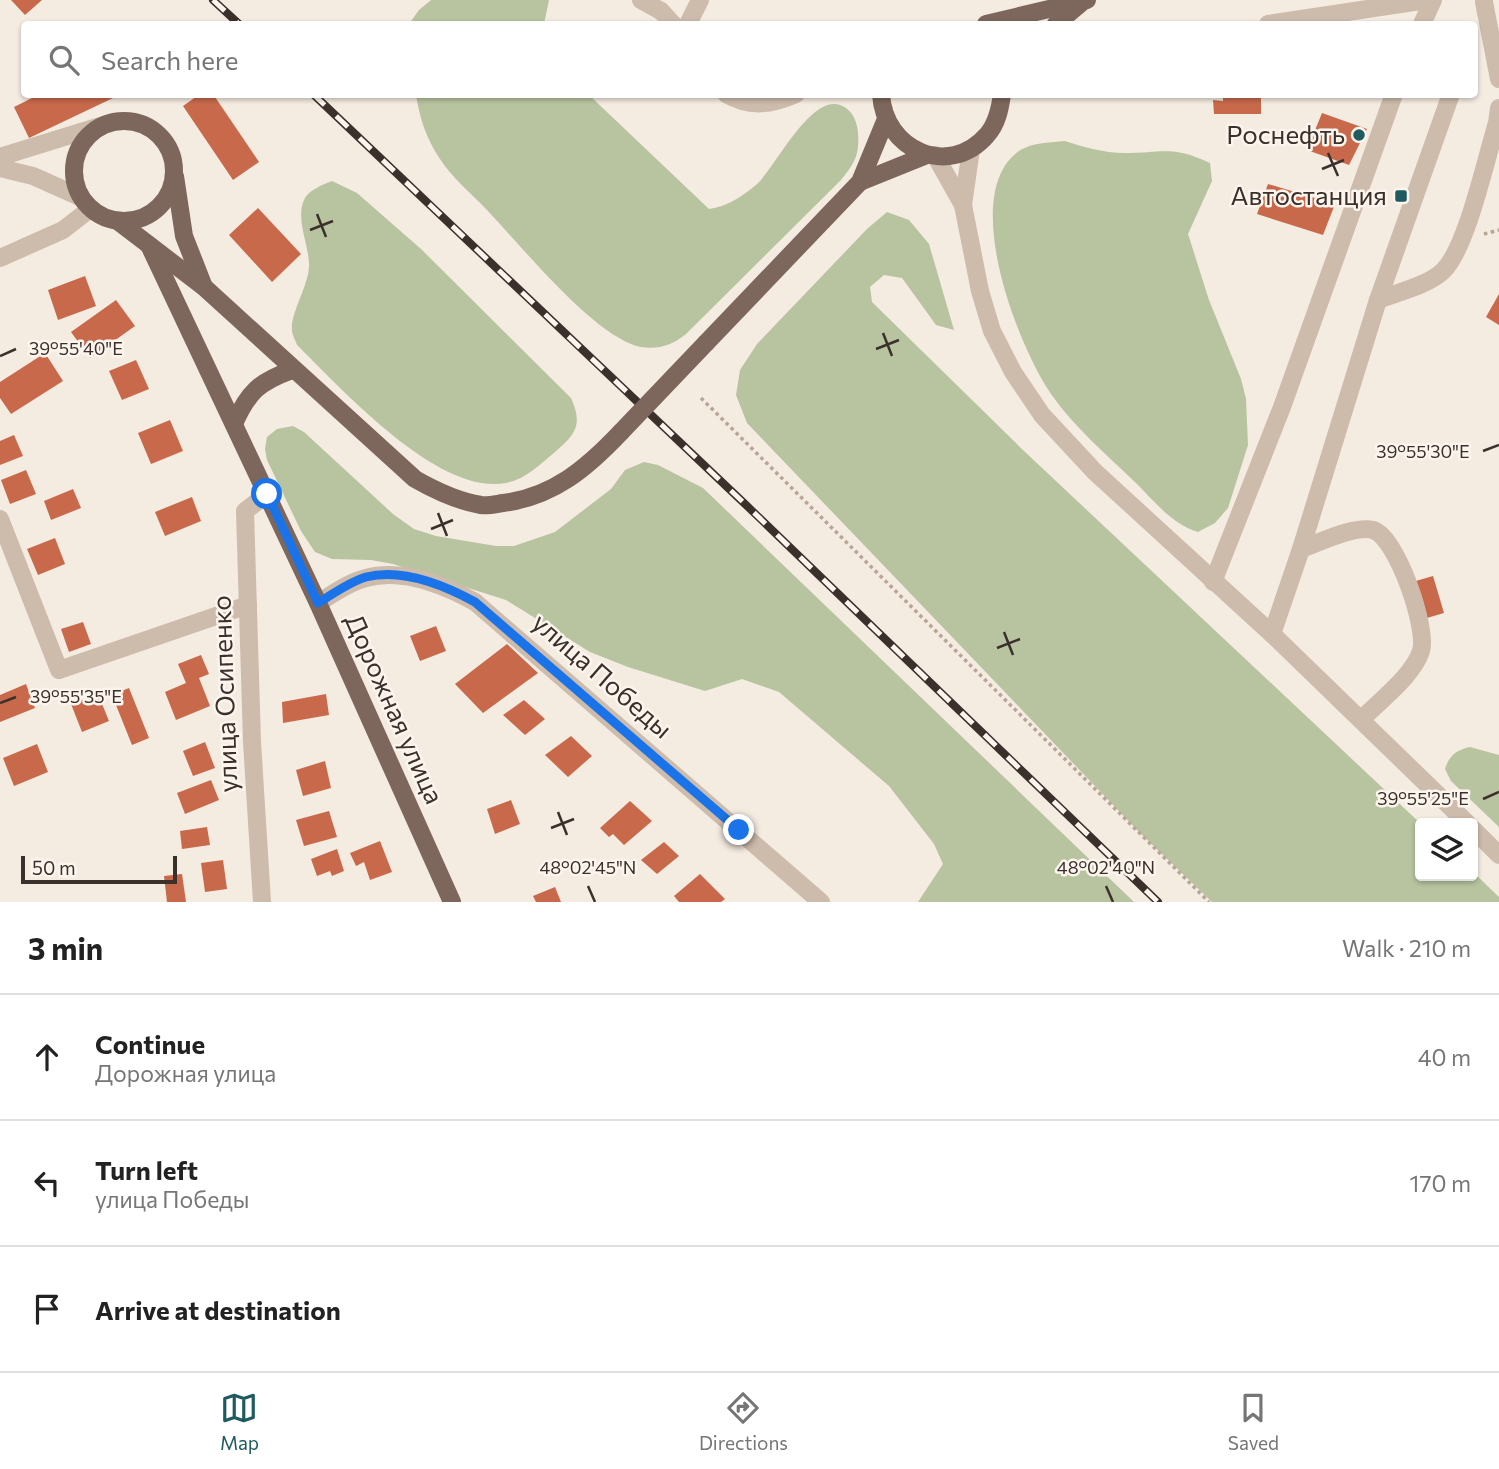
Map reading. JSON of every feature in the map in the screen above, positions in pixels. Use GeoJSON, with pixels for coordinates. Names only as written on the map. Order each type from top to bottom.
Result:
{"type":"FeatureCollection","features":[{"type":"Feature","properties":{"kind":"main road"},"geometry":{"type":"LineString","coordinates":[[998,21],[1086,0]]}},
{"type":"Feature","properties":{"kind":"main road"},"geometry":{"type":"LineString","coordinates":[[1060,21],[1086,0]]}},
{"type":"Feature","properties":{"kind":"main road"},"geometry":{"type":"LineString","coordinates":[[881,98],[882,109],[891,130],[907,146],[931,155],[950,156],[971,149],[988,135],[999,115],[1001,98]]}},
{"type":"Feature","properties":{"kind":"main road"},"geometry":{"type":"LineString","coordinates":[[204,287],[184,236],[172,154],[163,139],[150,127],[134,121],[116,121],[100,126],[86,137],[77,152],[73,169],[75,183],[85,203],[102,217],[119,222],[204,287],[292,370],[415,479],[446,496],[483,505],[521,501],[553,490],[599,455],[860,182],[886,119]]}},
{"type":"Feature","properties":{"kind":"main road"},"geometry":{"type":"LineString","coordinates":[[860,182],[931,155]]}},
{"type":"Feature","properties":{"kind":"main road"},"geometry":{"type":"LineString","coordinates":[[119,222],[137,220],[153,213],[163,204],[172,188],[175,171]]}},
{"type":"Feature","properties":{"kind":"main road","name":"Дорожная улица"},"geometry":{"type":"LineString","coordinates":[[149,245],[318,603],[452,902]]}},
{"type":"Feature","properties":{"kind":"main road"},"geometry":{"type":"LineString","coordinates":[[234,424],[249,394],[270,378],[292,370]]}},
{"type":"Feature","properties":{"kind":"street"},"geometry":{"type":"LineString","coordinates":[[641,0],[661,11],[670,21]]}},
{"type":"Feature","properties":{"kind":"street"},"geometry":{"type":"LineString","coordinates":[[690,21],[700,0]]}},
{"type":"Feature","properties":{"kind":"street"},"geometry":{"type":"LineString","coordinates":[[1288,21],[1427,0]]}},
{"type":"Feature","properties":{"kind":"street"},"geometry":{"type":"LineString","coordinates":[[1423,21],[1433,0]]}},
{"type":"Feature","properties":{"kind":"street"},"geometry":{"type":"LineString","coordinates":[[1477,21],[1484,1]]}},
{"type":"Feature","properties":{"kind":"street"},"geometry":{"type":"LineString","coordinates":[[1484,1],[1499,79]]}},
{"type":"Feature","properties":{"kind":"street"},"geometry":{"type":"LineString","coordinates":[[735,98],[763,106],[785,98]]}},
{"type":"Feature","properties":{"kind":"street"},"geometry":{"type":"LineString","coordinates":[[1213,582],[1282,407],[1393,98]]}},
{"type":"Feature","properties":{"kind":"street"},"geometry":{"type":"LineString","coordinates":[[1272,634],[1378,300],[1450,98]]}},
{"type":"Feature","properties":{"kind":"street"},"geometry":{"type":"LineString","coordinates":[[1378,300],[1432,279],[1443,271],[1453,258],[1462,240],[1497,123],[1499,108]]}},
{"type":"Feature","properties":{"kind":"street"},"geometry":{"type":"LineString","coordinates":[[0,157],[100,126]]}},
{"type":"Feature","properties":{"kind":"street"},"geometry":{"type":"LineString","coordinates":[[971,149],[963,205],[980,290],[992,331],[1013,372],[1042,415],[1095,471],[1272,634],[1462,818]]}},
{"type":"Feature","properties":{"kind":"street"},"geometry":{"type":"LineString","coordinates":[[931,155],[963,205]]}},
{"type":"Feature","properties":{"kind":"street"},"geometry":{"type":"LineString","coordinates":[[0,168],[33,176],[85,203],[63,230],[0,258]]}},
{"type":"Feature","properties":{"kind":"street","name":"улица Осипенко"},"geometry":{"type":"LineString","coordinates":[[262,902],[252,743],[245,511],[267,494]]}},
{"type":"Feature","properties":{"kind":"street"},"geometry":{"type":"LineString","coordinates":[[0,519],[59,670],[248,605]]}},
{"type":"Feature","properties":{"kind":"street"},"geometry":{"type":"LineString","coordinates":[[1300,549],[1352,532],[1375,531],[1390,544],[1402,570],[1422,632],[1422,648],[1415,664],[1361,720]]}},
{"type":"Feature","properties":{"kind":"street","name":"улица Победы"},"geometry":{"type":"LineString","coordinates":[[318,603],[366,578],[391,574],[456,592],[475,602],[821,902]]}},
{"type":"Feature","properties":{"kind":"street"},"geometry":{"type":"LineString","coordinates":[[1478,834],[1499,855]]}},
{"type":"Feature","properties":{"kind":"path"},"geometry":{"type":"LineString","coordinates":[[701,398],[1209,902]]}},
{"type":"Feature","properties":{"kind":"green space"},"geometry":{"type":"Polygon","coordinates":[[[431,0],[549,0],[545,21],[411,21],[431,0]]]}},
{"type":"Feature","properties":{"kind":"green space"},"geometry":{"type":"Polygon","coordinates":[[[417,98],[592,98],[709,209],[734,200],[756,185],[796,132],[821,108],[834,104],[850,112],[857,126],[858,147],[850,169],[841,180],[686,334],[667,345],[646,348],[631,344],[594,320],[536,264],[445,166],[431,144],[417,98]]]}},
{"type":"Feature","properties":{"kind":"green space"},"geometry":{"type":"Polygon","coordinates":[[[1065,141],[1117,153],[1176,152],[1210,163],[1212,181],[1188,234],[1209,300],[1241,379],[1246,399],[1248,445],[1228,508],[1215,523],[1198,532],[1180,524],[1164,512],[1070,418],[1038,372],[1011,310],[994,239],[993,205],[999,177],[1019,151],[1038,144],[1065,141]]]}},
{"type":"Feature","properties":{"kind":"green space"},"geometry":{"type":"Polygon","coordinates":[[[332,181],[357,193],[421,249],[571,398],[577,415],[572,434],[532,471],[506,483],[479,483],[451,473],[422,457],[393,435],[297,345],[292,324],[309,267],[302,206],[310,192],[332,181]]]}},
{"type":"Feature","properties":{"kind":"green space"},"geometry":{"type":"Polygon","coordinates":[[[887,212],[909,220],[929,244],[954,330],[936,325],[902,278],[884,275],[870,287],[872,302],[1024,451],[1415,818],[1415,881],[1478,881],[1478,877],[1499,897],[1499,902],[1212,902],[1139,832],[747,423],[736,395],[740,370],[757,344],[867,229],[887,212]]]}},
{"type":"Feature","properties":{"kind":"green space"},"geometry":{"type":"Polygon","coordinates":[[[293,426],[304,432],[393,514],[414,529],[436,536],[496,546],[514,546],[555,532],[611,489],[625,470],[644,462],[658,465],[703,488],[1134,902],[918,902],[943,864],[934,844],[889,786],[779,692],[742,679],[705,691],[590,652],[506,600],[393,564],[371,560],[332,559],[315,552],[301,531],[267,460],[265,449],[267,437],[277,429],[293,426]]]}},
{"type":"Feature","properties":{"kind":"green space"},"geometry":{"type":"Polygon","coordinates":[[[1470,747],[1499,755],[1499,827],[1451,781],[1445,769],[1454,754],[1470,747]]]}},
{"type":"Feature","properties":{"kind":"building"},"geometry":{"type":"Polygon","coordinates":[[[11,0],[42,0],[25,15],[11,0]]]}},
{"type":"Feature","properties":{"kind":"building"},"geometry":{"type":"Polygon","coordinates":[[[32,98],[113,98],[29,138],[14,107],[32,98]]]}},
{"type":"Feature","properties":{"kind":"building"},"geometry":{"type":"Polygon","coordinates":[[[194,98],[216,98],[259,162],[233,180],[183,106],[194,98]]]}},
{"type":"Feature","properties":{"kind":"building"},"geometry":{"type":"Polygon","coordinates":[[[1223,98],[1261,98],[1261,114],[1214,114],[1213,100],[1223,101],[1223,98]]]}},
{"type":"Feature","properties":{"kind":"building"},"geometry":{"type":"Polygon","coordinates":[[[1322,113],[1367,129],[1349,165],[1307,150],[1322,113]]]}},
{"type":"Feature","properties":{"kind":"building"},"geometry":{"type":"Polygon","coordinates":[[[1268,184],[1335,204],[1323,235],[1257,214],[1268,184]]]}},
{"type":"Feature","properties":{"kind":"building"},"geometry":{"type":"Polygon","coordinates":[[[258,208],[301,254],[272,282],[229,235],[258,208]]]}},
{"type":"Feature","properties":{"kind":"building"},"geometry":{"type":"Polygon","coordinates":[[[85,276],[96,306],[58,320],[48,290],[85,276]]]}},
{"type":"Feature","properties":{"kind":"building"},"geometry":{"type":"Polygon","coordinates":[[[1499,294],[1499,325],[1486,317],[1499,294]]]}},
{"type":"Feature","properties":{"kind":"building"},"geometry":{"type":"Polygon","coordinates":[[[116,300],[135,326],[90,358],[71,332],[116,300]]]}},
{"type":"Feature","properties":{"kind":"building"},"geometry":{"type":"Polygon","coordinates":[[[45,353],[63,381],[11,414],[0,398],[0,382],[45,353]]]}},
{"type":"Feature","properties":{"kind":"building"},"geometry":{"type":"Polygon","coordinates":[[[136,360],[149,389],[122,400],[109,371],[136,360]]]}},
{"type":"Feature","properties":{"kind":"building"},"geometry":{"type":"Polygon","coordinates":[[[170,420],[183,451],[151,464],[138,433],[170,420]]]}},
{"type":"Feature","properties":{"kind":"building"},"geometry":{"type":"Polygon","coordinates":[[[14,435],[23,456],[0,465],[0,441],[14,435]]]}},
{"type":"Feature","properties":{"kind":"building"},"geometry":{"type":"Polygon","coordinates":[[[26,470],[36,494],[10,504],[1,480],[26,470]]]}},
{"type":"Feature","properties":{"kind":"building"},"geometry":{"type":"Polygon","coordinates":[[[73,489],[81,508],[51,520],[44,501],[73,489]]]}},
{"type":"Feature","properties":{"kind":"building"},"geometry":{"type":"Polygon","coordinates":[[[192,497],[201,521],[165,536],[155,512],[192,497]]]}},
{"type":"Feature","properties":{"kind":"building"},"geometry":{"type":"Polygon","coordinates":[[[55,538],[65,564],[38,575],[27,549],[55,538]]]}},
{"type":"Feature","properties":{"kind":"building"},"geometry":{"type":"Polygon","coordinates":[[[1433,576],[1444,613],[1420,620],[1409,583],[1433,576]]]}},
{"type":"Feature","properties":{"kind":"building"},"geometry":{"type":"Polygon","coordinates":[[[83,622],[91,644],[69,652],[61,629],[83,622]]]}},
{"type":"Feature","properties":{"kind":"building"},"geometry":{"type":"Polygon","coordinates":[[[436,626],[446,651],[420,661],[410,636],[436,626]]]}},
{"type":"Feature","properties":{"kind":"building"},"geometry":{"type":"Polygon","coordinates":[[[507,644],[538,673],[483,713],[455,684],[507,644]]]}},
{"type":"Feature","properties":{"kind":"building"},"geometry":{"type":"Polygon","coordinates":[[[201,655],[209,674],[199,678],[210,706],[176,720],[165,692],[186,683],[178,664],[201,655]]]}},
{"type":"Feature","properties":{"kind":"building"},"geometry":{"type":"Polygon","coordinates":[[[26,684],[35,708],[0,722],[0,695],[26,684]]]}},
{"type":"Feature","properties":{"kind":"building"},"geometry":{"type":"Polygon","coordinates":[[[129,688],[149,738],[132,745],[112,695],[129,688]]]}},
{"type":"Feature","properties":{"kind":"building"},"geometry":{"type":"Polygon","coordinates":[[[98,694],[109,721],[82,732],[71,704],[98,694]]]}},
{"type":"Feature","properties":{"kind":"building"},"geometry":{"type":"Polygon","coordinates":[[[326,694],[329,715],[283,723],[282,702],[326,694]]]}},
{"type":"Feature","properties":{"kind":"building"},"geometry":{"type":"Polygon","coordinates":[[[524,700],[545,719],[525,735],[503,715],[524,700]]]}},
{"type":"Feature","properties":{"kind":"building"},"geometry":{"type":"Polygon","coordinates":[[[571,736],[592,756],[568,777],[545,755],[571,736]]]}},
{"type":"Feature","properties":{"kind":"building"},"geometry":{"type":"Polygon","coordinates":[[[205,742],[215,768],[193,776],[183,751],[205,742]]]}},
{"type":"Feature","properties":{"kind":"building"},"geometry":{"type":"Polygon","coordinates":[[[37,744],[48,772],[14,786],[3,758],[37,744]]]}},
{"type":"Feature","properties":{"kind":"building"},"geometry":{"type":"Polygon","coordinates":[[[325,761],[331,788],[303,796],[296,770],[325,761]]]}},
{"type":"Feature","properties":{"kind":"building"},"geometry":{"type":"Polygon","coordinates":[[[211,780],[219,800],[185,814],[177,793],[211,780]]]}},
{"type":"Feature","properties":{"kind":"building"},"geometry":{"type":"Polygon","coordinates":[[[511,800],[520,824],[495,834],[487,809],[511,800]]]}},
{"type":"Feature","properties":{"kind":"building"},"geometry":{"type":"Polygon","coordinates":[[[630,801],[652,821],[624,845],[613,834],[609,837],[600,828],[630,801]]]}},
{"type":"Feature","properties":{"kind":"building"},"geometry":{"type":"Polygon","coordinates":[[[329,811],[337,837],[304,846],[296,820],[329,811]]]}},
{"type":"Feature","properties":{"kind":"building"},"geometry":{"type":"Polygon","coordinates":[[[207,827],[210,845],[182,849],[180,831],[207,827]]]}},
{"type":"Feature","properties":{"kind":"building"},"geometry":{"type":"Polygon","coordinates":[[[380,841],[392,872],[370,880],[364,862],[356,866],[350,853],[380,841]]]}},
{"type":"Feature","properties":{"kind":"building"},"geometry":{"type":"Polygon","coordinates":[[[664,842],[679,856],[657,874],[641,860],[664,842]]]}},
{"type":"Feature","properties":{"kind":"building"},"geometry":{"type":"Polygon","coordinates":[[[337,849],[344,871],[332,876],[330,871],[317,876],[311,859],[337,849]]]}},
{"type":"Feature","properties":{"kind":"building"},"geometry":{"type":"Polygon","coordinates":[[[223,860],[227,889],[205,892],[201,863],[223,860]]]}},
{"type":"Feature","properties":{"kind":"building"},"geometry":{"type":"Polygon","coordinates":[[[182,874],[186,902],[167,902],[164,876],[182,874]]]}},
{"type":"Feature","properties":{"kind":"building"},"geometry":{"type":"Polygon","coordinates":[[[700,874],[725,899],[721,902],[679,902],[674,896],[700,874]]]}},
{"type":"Feature","properties":{"kind":"building"},"geometry":{"type":"Polygon","coordinates":[[[555,887],[561,902],[536,902],[533,896],[555,887]]]}},
{"type":"Feature","properties":{"kind":"railway"},"geometry":{"type":"LineString","coordinates":[[213,0],[236,21]]}},
{"type":"Feature","properties":{"kind":"railway"},"geometry":{"type":"LineString","coordinates":[[317,98],[745,504],[1158,902]]}},
{"type":"Feature","properties":{"kind":"place","name":"Роснефть"},"geometry":{"type":"Point","coordinates":[1359,135]}},
{"type":"Feature","properties":{"kind":"place","name":"Автостанция"},"geometry":{"type":"Point","coordinates":[1401,196]}},
{"type":"Feature","properties":{"kind":"route"},"geometry":{"type":"LineString","coordinates":[[267,494],[318,603],[353,583],[391,574],[456,592],[475,602],[739,830]]}}]}
